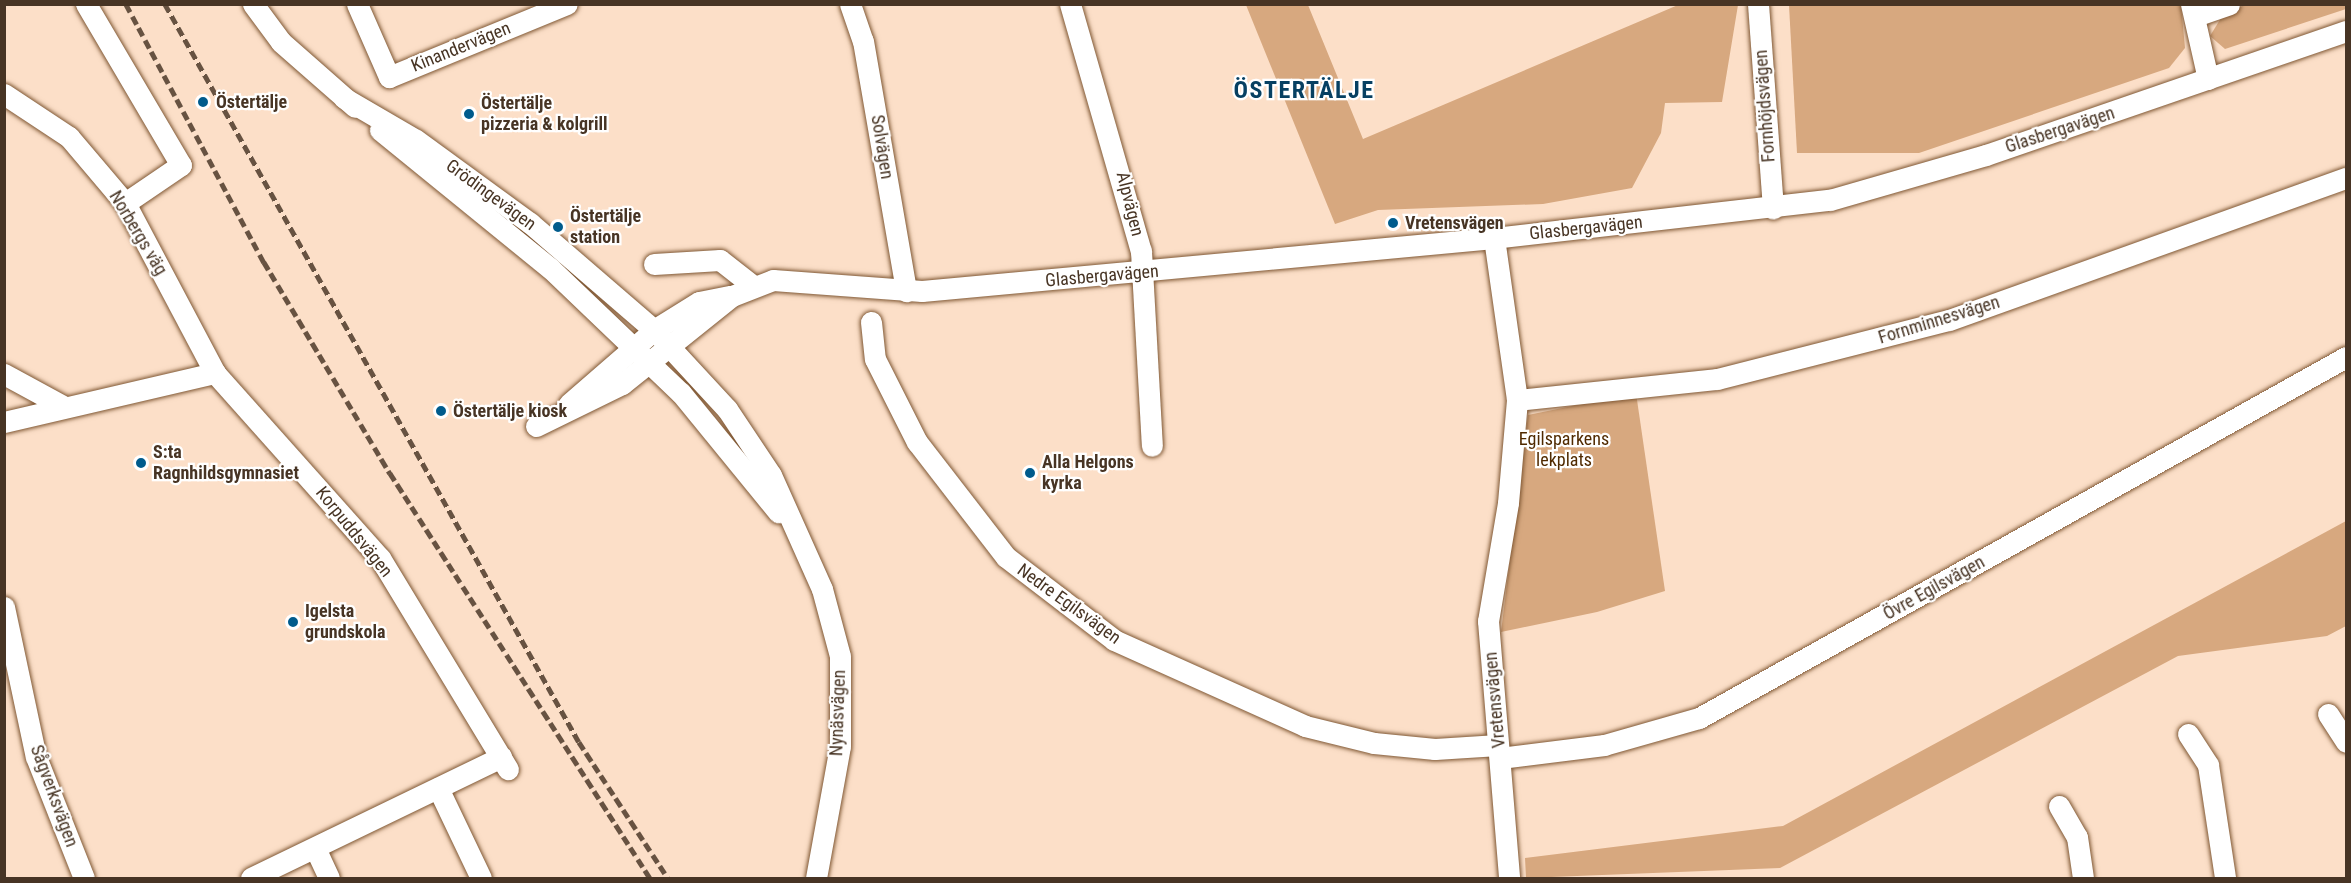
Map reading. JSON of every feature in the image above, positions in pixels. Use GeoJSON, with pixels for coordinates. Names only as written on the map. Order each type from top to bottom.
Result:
{"type":"FeatureCollection","features":[{"type":"Feature","properties":{"kind":"street"},"geometry":{"type":"LineString","coordinates":[[86,4],[182,165],[125,203]]}},
{"type":"Feature","properties":{"kind":"street","name":"Grödingevägen"},"geometry":{"type":"LineString","coordinates":[[253,4],[281,42],[344,98],[550,268],[650,364]]}},
{"type":"Feature","properties":{"kind":"street","name":"Kinandervägen"},"geometry":{"type":"LineString","coordinates":[[357,4],[389,77],[560,6]]}},
{"type":"Feature","properties":{"kind":"street","name":"Solvägen"},"geometry":{"type":"LineString","coordinates":[[850,4],[863,41],[906,291]]}},
{"type":"Feature","properties":{"kind":"street","name":"Alpvägen"},"geometry":{"type":"LineString","coordinates":[[1070,4],[1125,182],[1143,273],[1152,446]]}},
{"type":"Feature","properties":{"kind":"street","name":"Fornhöjdsvägen"},"geometry":{"type":"LineString","coordinates":[[1758,4],[1773,208]]}},
{"type":"Feature","properties":{"kind":"street"},"geometry":{"type":"LineString","coordinates":[[2208,79],[2193,10],[2229,4]]}},
{"type":"Feature","properties":{"kind":"street","name":"Glasbergavägen"},"geometry":{"type":"LineString","coordinates":[[650,364],[732,296],[752,285],[792,278],[906,291],[1143,273],[1773,208],[1877,187],[2208,79],[2346,31]]}},
{"type":"Feature","properties":{"kind":"street","name":"Norbergs väg"},"geometry":{"type":"LineString","coordinates":[[4,94],[69,137],[125,203],[215,373]]}},
{"type":"Feature","properties":{"kind":"street","name":"Grödingevägen"},"geometry":{"type":"LineString","coordinates":[[344,98],[416,140],[530,223],[672,347]]}},
{"type":"Feature","properties":{"kind":"street","name":"Fornminnesvägen"},"geometry":{"type":"LineString","coordinates":[[1516,400],[1717,379],[1949,320],[2346,178]]}},
{"type":"Feature","properties":{"kind":"street","name":"Vretensvägen"},"geometry":{"type":"LineString","coordinates":[[1494,238],[1516,400],[1508,502],[1488,621],[1509,879]]}},
{"type":"Feature","properties":{"kind":"street"},"geometry":{"type":"LineString","coordinates":[[654,264],[720,260],[752,285]]}},
{"type":"Feature","properties":{"kind":"street","name":"Glasbergavägen"},"geometry":{"type":"LineString","coordinates":[[633,347],[654,330],[699,302],[732,296]]}},
{"type":"Feature","properties":{"kind":"street","name":"Nedre Egilsvägen"},"geometry":{"type":"LineString","coordinates":[[872,322],[875,359],[917,442],[1006,557],[1114,640],[1305,726],[1405,746],[1499,751]]}},
{"type":"Feature","properties":{"kind":"street"},"geometry":{"type":"LineString","coordinates":[[536,426],[560,412],[633,347]]}},
{"type":"Feature","properties":{"kind":"street","name":"Nynäsvägen"},"geometry":{"type":"LineString","coordinates":[[672,347],[747,435],[806,552],[833,621],[842,685],[840,746],[816,879]]}},
{"type":"Feature","properties":{"kind":"street","name":"Övre Egilsvägen"},"geometry":{"type":"LineString","coordinates":[[1499,751],[1604,745],[1699,718],[2346,357]]}},
{"type":"Feature","properties":{"kind":"street"},"geometry":{"type":"LineString","coordinates":[[560,412],[593,401],[650,364]]}},
{"type":"Feature","properties":{"kind":"street","name":"Nynäsvägen"},"geometry":{"type":"LineString","coordinates":[[650,364],[724,443],[806,552]]}},
{"type":"Feature","properties":{"kind":"street"},"geometry":{"type":"LineString","coordinates":[[4,422],[63,406],[215,373]]}},
{"type":"Feature","properties":{"kind":"street","name":"Korpuddsvägen"},"geometry":{"type":"LineString","coordinates":[[215,373],[380,558],[505,763],[438,788]]}},
{"type":"Feature","properties":{"kind":"street"},"geometry":{"type":"LineString","coordinates":[[4,375],[63,406]]}},
{"type":"Feature","properties":{"kind":"street","name":"Sågverksvägen"},"geometry":{"type":"LineString","coordinates":[[4,607],[36,757],[84,879]]}},
{"type":"Feature","properties":{"kind":"street"},"geometry":{"type":"LineString","coordinates":[[2328,714],[2346,742]]}},
{"type":"Feature","properties":{"kind":"street"},"geometry":{"type":"LineString","coordinates":[[2188,735],[2208,765],[2225,879]]}},
{"type":"Feature","properties":{"kind":"street"},"geometry":{"type":"LineString","coordinates":[[251,879],[438,788],[481,879]]}},
{"type":"Feature","properties":{"kind":"street"},"geometry":{"type":"LineString","coordinates":[[2060,806],[2077,837],[2083,879]]}},
{"type":"Feature","properties":{"kind":"street"},"geometry":{"type":"LineString","coordinates":[[315,848],[329,879]]}},
{"type":"Feature","properties":{"kind":"green space"},"geometry":{"type":"Polygon","coordinates":[[[1246,5],[1308,5],[1363,139],[1678,5],[1738,5],[1722,102],[1665,103],[1661,133],[1632,188],[1543,204],[1378,210],[1335,224],[1246,5]]]}},
{"type":"Feature","properties":{"kind":"green space"},"geometry":{"type":"Polygon","coordinates":[[[1789,5],[2181,5],[2185,48],[2169,68],[1919,153],[1797,153],[1789,5]]]}},
{"type":"Feature","properties":{"kind":"green space"},"geometry":{"type":"Polygon","coordinates":[[[2244,5],[2346,5],[2346,9],[2225,49],[2210,36],[2221,18],[2244,5]]]}},
{"type":"Feature","properties":{"kind":"green space","name":"Egilsparkens lekplats"},"geometry":{"type":"Polygon","coordinates":[[[1636,393],[1665,591],[1597,612],[1501,632],[1528,415],[1636,393]]]}},
{"type":"Feature","properties":{"kind":"green space"},"geometry":{"type":"Polygon","coordinates":[[[2346,521],[2346,626],[2327,636],[2178,656],[1780,868],[1526,878],[1525,858],[1783,826],[2346,521]]]}},
{"type":"Feature","properties":{"kind":"railway"},"geometry":{"type":"LineString","coordinates":[[126,4],[264,262],[390,473],[650,878]]}},
{"type":"Feature","properties":{"kind":"railway"},"geometry":{"type":"LineString","coordinates":[[165,4],[579,742],[668,878]]}},
{"type":"Feature","properties":{"kind":"place","name":"Östertälje"},"geometry":{"type":"Point","coordinates":[203,102]}},
{"type":"Feature","properties":{"kind":"place","name":"Östertälje pizzeria & kolgrill"},"geometry":{"type":"Point","coordinates":[469,114]}},
{"type":"Feature","properties":{"kind":"place","name":"Vretensvägen"},"geometry":{"type":"Point","coordinates":[1393,223]}},
{"type":"Feature","properties":{"kind":"place","name":"Östertälje station"},"geometry":{"type":"Point","coordinates":[558,227]}},
{"type":"Feature","properties":{"kind":"place","name":"Östertälje kiosk"},"geometry":{"type":"Point","coordinates":[441,411]}},
{"type":"Feature","properties":{"kind":"place","name":"S:ta Ragnhildsgymnasiet"},"geometry":{"type":"Point","coordinates":[141,463]}},
{"type":"Feature","properties":{"kind":"place","name":"Alla Helgons kyrka"},"geometry":{"type":"Point","coordinates":[1030,473]}},
{"type":"Feature","properties":{"kind":"place","name":"Igelsta grundskola"},"geometry":{"type":"Point","coordinates":[293,622]}},
{"type":"Feature","properties":{"kind":"district","name":"ÖSTERTÄLJE"},"geometry":{"type":"Point","coordinates":[1304,91]}}]}
